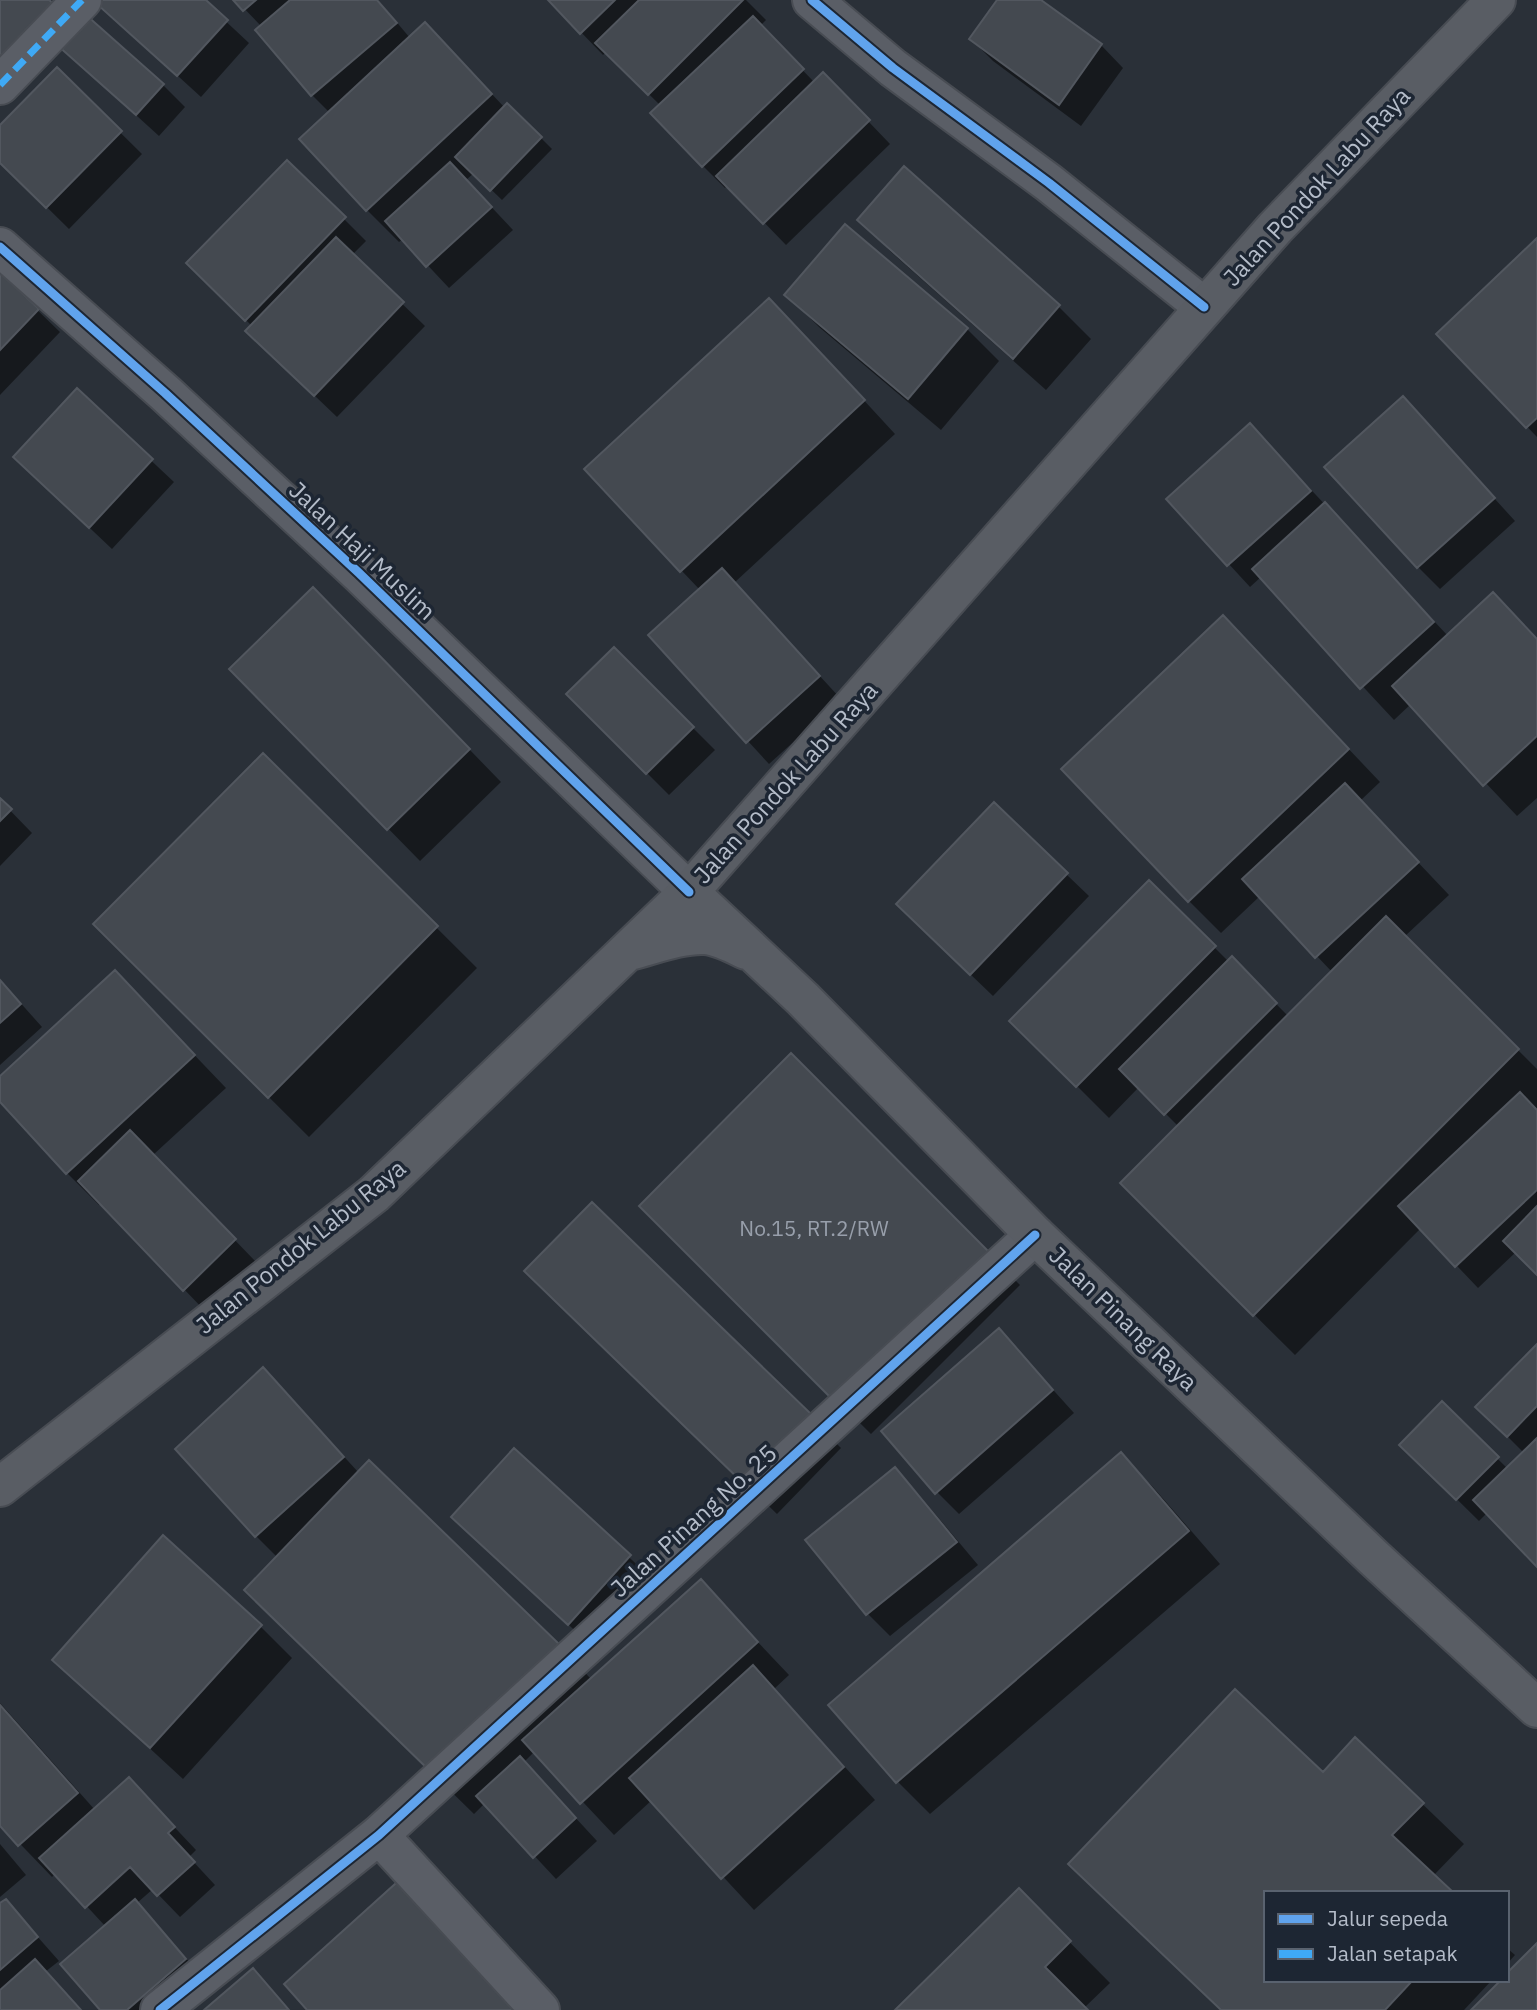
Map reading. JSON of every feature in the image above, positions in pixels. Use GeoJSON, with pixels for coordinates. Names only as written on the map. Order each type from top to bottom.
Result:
{"type":"FeatureCollection","features":[{"type":"Feature","properties":{"kind":"main road","name":"Jalan Pondok Labu Raya"},"geometry":{"type":"LineString","coordinates":[[0,1487],[374,1194],[689,892],[1275,228],[1496,0]]}},
{"type":"Feature","properties":{"kind":"main road","name":"Jalan Pinang Raya"},"geometry":{"type":"LineString","coordinates":[[689,892],[803,999],[1035,1235],[1374,1558],[1537,1708]]}},
{"type":"Feature","properties":{"kind":"main road"},"geometry":{"type":"LineString","coordinates":[[626,952],[666,941],[706,935],[730,941],[758,956]]}},
{"type":"Feature","properties":{"kind":"street"},"geometry":{"type":"LineString","coordinates":[[0,85],[82,0]]}},
{"type":"Feature","properties":{"kind":"street"},"geometry":{"type":"LineString","coordinates":[[812,0],[893,68],[1049,183],[1204,307]]}},
{"type":"Feature","properties":{"kind":"street","name":"Jalan Haji Muslim"},"geometry":{"type":"LineString","coordinates":[[0,247],[165,393],[359,573],[689,892]]}},
{"type":"Feature","properties":{"kind":"street","name":"Jalan Pinang No. 25"},"geometry":{"type":"LineString","coordinates":[[160,2010],[379,1835],[1035,1235]]}},
{"type":"Feature","properties":{"kind":"street"},"geometry":{"type":"LineString","coordinates":[[379,1835],[540,2010]]}},
{"type":"Feature","properties":{"kind":"building"},"geometry":{"type":"Polygon","coordinates":[[[0,0],[49,0],[54,4],[8,62],[0,55],[0,0]]]}},
{"type":"Feature","properties":{"kind":"building"},"geometry":{"type":"Polygon","coordinates":[[[102,0],[206,0],[228,20],[177,76],[98,5],[102,0]]]}},
{"type":"Feature","properties":{"kind":"building"},"geometry":{"type":"Polygon","coordinates":[[[233,0],[256,0],[243,11],[233,0]]]}},
{"type":"Feature","properties":{"kind":"building"},"geometry":{"type":"Polygon","coordinates":[[[290,0],[377,0],[397,23],[311,96],[255,30],[290,0]]]}},
{"type":"Feature","properties":{"kind":"building"},"geometry":{"type":"Polygon","coordinates":[[[548,0],[615,0],[580,34],[548,0]]]}},
{"type":"Feature","properties":{"kind":"building"},"geometry":{"type":"Polygon","coordinates":[[[639,0],[743,0],[648,95],[595,43],[639,0]]]}},
{"type":"Feature","properties":{"kind":"building"},"geometry":{"type":"Polygon","coordinates":[[[997,0],[1041,0],[1102,44],[1059,105],[969,39],[997,0]]]}},
{"type":"Feature","properties":{"kind":"building"},"geometry":{"type":"Polygon","coordinates":[[[85,14],[164,84],[136,115],[57,45],[85,14]]]}},
{"type":"Feature","properties":{"kind":"building"},"geometry":{"type":"Polygon","coordinates":[[[753,16],[804,69],[702,167],[650,113],[753,16]]]}},
{"type":"Feature","properties":{"kind":"building"},"geometry":{"type":"Polygon","coordinates":[[[425,22],[492,94],[366,211],[299,139],[425,22]]]}},
{"type":"Feature","properties":{"kind":"building"},"geometry":{"type":"Polygon","coordinates":[[[57,67],[122,131],[46,208],[0,163],[0,125],[57,67]]]}},
{"type":"Feature","properties":{"kind":"building"},"geometry":{"type":"Polygon","coordinates":[[[823,72],[870,120],[763,224],[716,176],[823,72]]]}},
{"type":"Feature","properties":{"kind":"building"},"geometry":{"type":"Polygon","coordinates":[[[507,103],[542,137],[490,191],[455,157],[507,103]]]}},
{"type":"Feature","properties":{"kind":"building"},"geometry":{"type":"Polygon","coordinates":[[[287,160],[346,217],[245,321],[186,263],[287,160]]]}},
{"type":"Feature","properties":{"kind":"building"},"geometry":{"type":"Polygon","coordinates":[[[450,162],[492,207],[426,267],[385,221],[450,162]]]}},
{"type":"Feature","properties":{"kind":"building"},"geometry":{"type":"Polygon","coordinates":[[[904,166],[1060,305],[1013,359],[857,220],[904,166]]]}},
{"type":"Feature","properties":{"kind":"building"},"geometry":{"type":"Polygon","coordinates":[[[845,224],[968,328],[908,399],[784,295],[845,224]]]}},
{"type":"Feature","properties":{"kind":"building"},"geometry":{"type":"Polygon","coordinates":[[[336,237],[404,302],[314,396],[245,331],[336,237]]]}},
{"type":"Feature","properties":{"kind":"building"},"geometry":{"type":"Polygon","coordinates":[[[1537,238],[1537,418],[1526,428],[1436,334],[1537,238]]]}},
{"type":"Feature","properties":{"kind":"building"},"geometry":{"type":"Polygon","coordinates":[[[0,272],[39,309],[0,350],[0,272]]]}},
{"type":"Feature","properties":{"kind":"building"},"geometry":{"type":"Polygon","coordinates":[[[769,298],[865,400],[680,572],[584,469],[769,298]]]}},
{"type":"Feature","properties":{"kind":"building"},"geometry":{"type":"Polygon","coordinates":[[[77,388],[153,459],[89,528],[13,457],[77,388]]]}},
{"type":"Feature","properties":{"kind":"building"},"geometry":{"type":"Polygon","coordinates":[[[1403,396],[1495,498],[1417,568],[1324,467],[1403,396]]]}},
{"type":"Feature","properties":{"kind":"building"},"geometry":{"type":"Polygon","coordinates":[[[1250,423],[1311,491],[1227,566],[1166,499],[1250,423]]]}},
{"type":"Feature","properties":{"kind":"building"},"geometry":{"type":"Polygon","coordinates":[[[1325,502],[1434,622],[1360,689],[1252,569],[1325,502]]]}},
{"type":"Feature","properties":{"kind":"building"},"geometry":{"type":"Polygon","coordinates":[[[722,568],[820,676],[746,743],[648,635],[722,568]]]}},
{"type":"Feature","properties":{"kind":"building"},"geometry":{"type":"Polygon","coordinates":[[[313,587],[470,749],[387,830],[229,669],[313,587]]]}},
{"type":"Feature","properties":{"kind":"building"},"geometry":{"type":"Polygon","coordinates":[[[1493,592],[1537,639],[1537,736],[1483,786],[1392,686],[1493,592]]]}},
{"type":"Feature","properties":{"kind":"building"},"geometry":{"type":"Polygon","coordinates":[[[1223,615],[1349,749],[1188,902],[1061,769],[1223,615]]]}},
{"type":"Feature","properties":{"kind":"building"},"geometry":{"type":"Polygon","coordinates":[[[614,647],[694,727],[646,774],[566,694],[614,647]]]}},
{"type":"Feature","properties":{"kind":"building"},"geometry":{"type":"Polygon","coordinates":[[[263,753],[438,926],[268,1098],[93,924],[263,753]]]}},
{"type":"Feature","properties":{"kind":"building"},"geometry":{"type":"Polygon","coordinates":[[[1345,783],[1419,862],[1315,958],[1242,879],[1345,783]]]}},
{"type":"Feature","properties":{"kind":"building"},"geometry":{"type":"Polygon","coordinates":[[[0,798],[12,809],[0,821],[0,798]]]}},
{"type":"Feature","properties":{"kind":"building"},"geometry":{"type":"Polygon","coordinates":[[[994,802],[1068,873],[970,975],[896,904],[994,802]]]}},
{"type":"Feature","properties":{"kind":"building"},"geometry":{"type":"Polygon","coordinates":[[[1149,880],[1216,946],[1076,1087],[1009,1021],[1149,880]]]}},
{"type":"Feature","properties":{"kind":"building"},"geometry":{"type":"Polygon","coordinates":[[[1386,916],[1519,1049],[1253,1316],[1120,1183],[1386,916]]]}},
{"type":"Feature","properties":{"kind":"building"},"geometry":{"type":"Polygon","coordinates":[[[1232,956],[1277,1003],[1164,1115],[1119,1069],[1232,956]]]}},
{"type":"Feature","properties":{"kind":"building"},"geometry":{"type":"Polygon","coordinates":[[[115,970],[195,1055],[66,1174],[0,1102],[0,1076],[115,970]]]}},
{"type":"Feature","properties":{"kind":"building"},"geometry":{"type":"Polygon","coordinates":[[[0,980],[21,1004],[0,1023],[0,980]]]}},
{"type":"Feature","properties":{"kind":"building"},"geometry":{"type":"Polygon","coordinates":[[[791,1053],[989,1252],[837,1404],[639,1206],[791,1053]]]}},
{"type":"Feature","properties":{"kind":"building"},"geometry":{"type":"Polygon","coordinates":[[[1520,1092],[1537,1110],[1537,1190],[1455,1267],[1398,1206],[1520,1092]]]}},
{"type":"Feature","properties":{"kind":"building"},"geometry":{"type":"Polygon","coordinates":[[[130,1130],[236,1239],[183,1291],[78,1181],[130,1130]]]}},
{"type":"Feature","properties":{"kind":"building"},"geometry":{"type":"Polygon","coordinates":[[[592,1202],[811,1414],[743,1483],[524,1271],[592,1202]]]}},
{"type":"Feature","properties":{"kind":"building"},"geometry":{"type":"Polygon","coordinates":[[[1537,1206],[1537,1275],[1503,1241],[1537,1206]]]}},
{"type":"Feature","properties":{"kind":"building"},"geometry":{"type":"Polygon","coordinates":[[[999,1328],[1053,1390],[935,1494],[881,1431],[999,1328]]]}},
{"type":"Feature","properties":{"kind":"building"},"geometry":{"type":"Polygon","coordinates":[[[1537,1344],[1537,1406],[1507,1437],[1475,1407],[1537,1344]]]}},
{"type":"Feature","properties":{"kind":"building"},"geometry":{"type":"Polygon","coordinates":[[[263,1367],[344,1457],[255,1537],[175,1449],[263,1367]]]}},
{"type":"Feature","properties":{"kind":"building"},"geometry":{"type":"Polygon","coordinates":[[[1442,1401],[1499,1457],[1456,1500],[1399,1445],[1442,1401]]]}},
{"type":"Feature","properties":{"kind":"building"},"geometry":{"type":"Polygon","coordinates":[[[1537,1438],[1537,1567],[1473,1500],[1537,1438]]]}},
{"type":"Feature","properties":{"kind":"building"},"geometry":{"type":"Polygon","coordinates":[[[514,1448],[631,1555],[568,1625],[451,1517],[514,1448]]]}},
{"type":"Feature","properties":{"kind":"building"},"geometry":{"type":"Polygon","coordinates":[[[1121,1452],[1189,1531],[896,1783],[828,1705],[1121,1452]]]}},
{"type":"Feature","properties":{"kind":"building"},"geometry":{"type":"Polygon","coordinates":[[[369,1460],[559,1644],[433,1774],[244,1590],[369,1460]]]}},
{"type":"Feature","properties":{"kind":"building"},"geometry":{"type":"Polygon","coordinates":[[[895,1467],[957,1542],[866,1615],[805,1540],[895,1467]]]}},
{"type":"Feature","properties":{"kind":"building"},"geometry":{"type":"Polygon","coordinates":[[[163,1535],[262,1625],[150,1748],[52,1660],[163,1535]]]}},
{"type":"Feature","properties":{"kind":"building"},"geometry":{"type":"Polygon","coordinates":[[[701,1579],[758,1642],[580,1804],[522,1740],[701,1579]]]}},
{"type":"Feature","properties":{"kind":"building"},"geometry":{"type":"Polygon","coordinates":[[[753,1665],[844,1767],[721,1879],[629,1778],[753,1665]]]}},
{"type":"Feature","properties":{"kind":"building"},"geometry":{"type":"Polygon","coordinates":[[[1235,1689],[1323,1772],[1355,1737],[1424,1803],[1392,1835],[1452,1891],[1264,1891],[1264,1982],[1411,1982],[1385,2010],[1221,2010],[1068,1864],[1235,1689]]]}},
{"type":"Feature","properties":{"kind":"building"},"geometry":{"type":"Polygon","coordinates":[[[0,1705],[78,1793],[18,1846],[0,1826],[0,1705]]]}},
{"type":"Feature","properties":{"kind":"building"},"geometry":{"type":"Polygon","coordinates":[[[520,1756],[576,1818],[533,1858],[476,1796],[520,1756]]]}},
{"type":"Feature","properties":{"kind":"building"},"geometry":{"type":"Polygon","coordinates":[[[129,1777],[175,1827],[168,1833],[195,1862],[157,1896],[130,1867],[85,1908],[39,1858],[129,1777]]]}},
{"type":"Feature","properties":{"kind":"building"},"geometry":{"type":"Polygon","coordinates":[[[405,1875],[527,2010],[307,2010],[284,1984],[405,1875]]]}},
{"type":"Feature","properties":{"kind":"building"},"geometry":{"type":"Polygon","coordinates":[[[1019,1888],[1071,1941],[1045,1967],[1088,2010],[895,2010],[1019,1888]]]}},
{"type":"Feature","properties":{"kind":"building"},"geometry":{"type":"Polygon","coordinates":[[[6,1899],[38,1937],[0,1970],[0,1903],[6,1899]]]}},
{"type":"Feature","properties":{"kind":"building"},"geometry":{"type":"Polygon","coordinates":[[[135,1899],[186,1959],[127,2010],[100,2010],[60,1964],[135,1899]]]}},
{"type":"Feature","properties":{"kind":"building"},"geometry":{"type":"Polygon","coordinates":[[[1537,1943],[1537,2010],[1471,2010],[1499,1982],[1509,1982],[1509,1971],[1537,1943]]]}},
{"type":"Feature","properties":{"kind":"building"},"geometry":{"type":"Polygon","coordinates":[[[35,1959],[81,2010],[0,2010],[0,1990],[35,1959]]]}},
{"type":"Feature","properties":{"kind":"building"},"geometry":{"type":"Polygon","coordinates":[[[253,1968],[289,2010],[204,2010],[253,1968]]]}},
{"type":"Feature","properties":{"kind":"marked path"},"geometry":{"type":"LineString","coordinates":[[0,85],[82,0]]}},
{"type":"Feature","properties":{"kind":"cycle path"},"geometry":{"type":"LineString","coordinates":[[812,0],[893,68],[1049,183],[1204,307]]}},
{"type":"Feature","properties":{"kind":"cycle path"},"geometry":{"type":"LineString","coordinates":[[0,247],[165,393],[359,573],[689,892]]}},
{"type":"Feature","properties":{"kind":"cycle path"},"geometry":{"type":"LineString","coordinates":[[160,2010],[379,1835],[1035,1235]]}}]}
